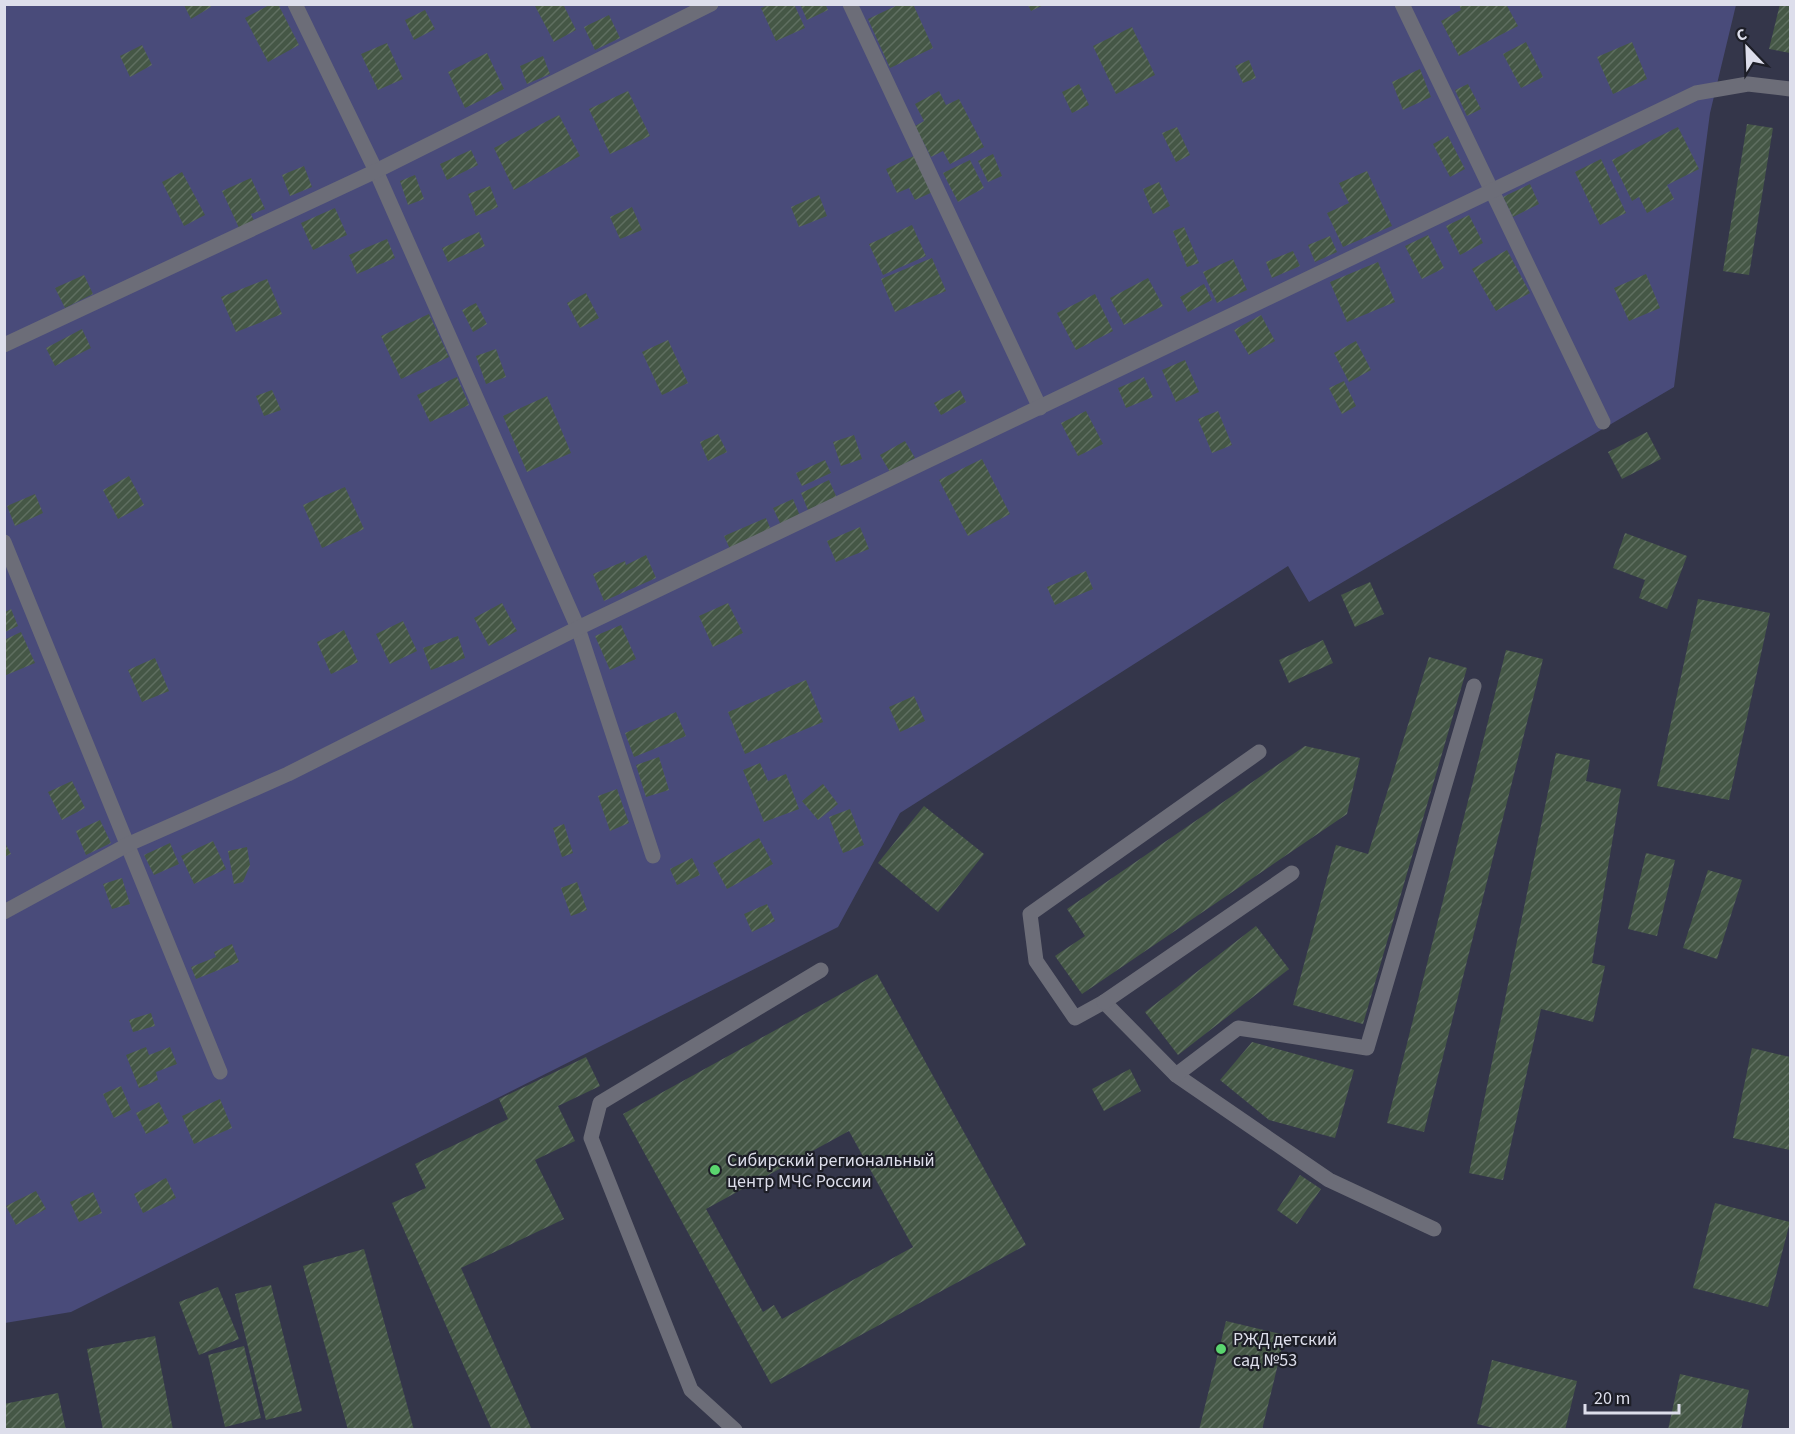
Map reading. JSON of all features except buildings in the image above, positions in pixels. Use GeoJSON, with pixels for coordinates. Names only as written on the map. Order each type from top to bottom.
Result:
{"type":"FeatureCollection","features":[{"type":"Feature","properties":{"kind":"lane"},"geometry":{"type":"LineString","coordinates":[[295,4],[376,171],[578,628],[653,856]]}},
{"type":"Feature","properties":{"kind":"lane"},"geometry":{"type":"LineString","coordinates":[[4,345],[376,171],[711,4]]}},
{"type":"Feature","properties":{"kind":"lane"},"geometry":{"type":"LineString","coordinates":[[850,4],[1040,408]]}},
{"type":"Feature","properties":{"kind":"lane"},"geometry":{"type":"LineString","coordinates":[[1402,4],[1603,422]]}},
{"type":"Feature","properties":{"kind":"lane"},"geometry":{"type":"LineString","coordinates":[[4,912],[129,844],[288,774],[578,628],[1040,408],[1491,189],[1696,93],[1748,84],[1791,89]]}},
{"type":"Feature","properties":{"kind":"lane"},"geometry":{"type":"LineString","coordinates":[[4,542],[220,1072]]}},
{"type":"Feature","properties":{"kind":"lane"},"geometry":{"type":"LineString","coordinates":[[1176,1075],[1238,1028],[1367,1048],[1474,686]]}},
{"type":"Feature","properties":{"kind":"lane"},"geometry":{"type":"LineString","coordinates":[[1259,752],[1030,914],[1035,961],[1075,1018],[1104,1002],[1292,873]]}},
{"type":"Feature","properties":{"kind":"lane"},"geometry":{"type":"LineString","coordinates":[[735,1430],[691,1390],[591,1138],[600,1102],[821,970]]}},
{"type":"Feature","properties":{"kind":"lane"},"geometry":{"type":"LineString","coordinates":[[1104,1002],[1176,1075],[1329,1180],[1434,1229]]}},
{"type":"Feature","properties":{"kind":"shaded area"},"geometry":{"type":"Polygon","coordinates":[[[5,5],[1736,5],[1710,113],[1674,387],[1309,602],[1288,566],[900,813],[838,927],[71,1312],[5,1323],[5,5]]]}},
{"type":"Feature","properties":{"kind":"place","name":"Сибирский региональный центр МЧС России"},"geometry":{"type":"Point","coordinates":[715,1170]}},
{"type":"Feature","properties":{"kind":"place","name":"РЖД детский сад №53"},"geometry":{"type":"Point","coordinates":[1221,1349]}}]}
